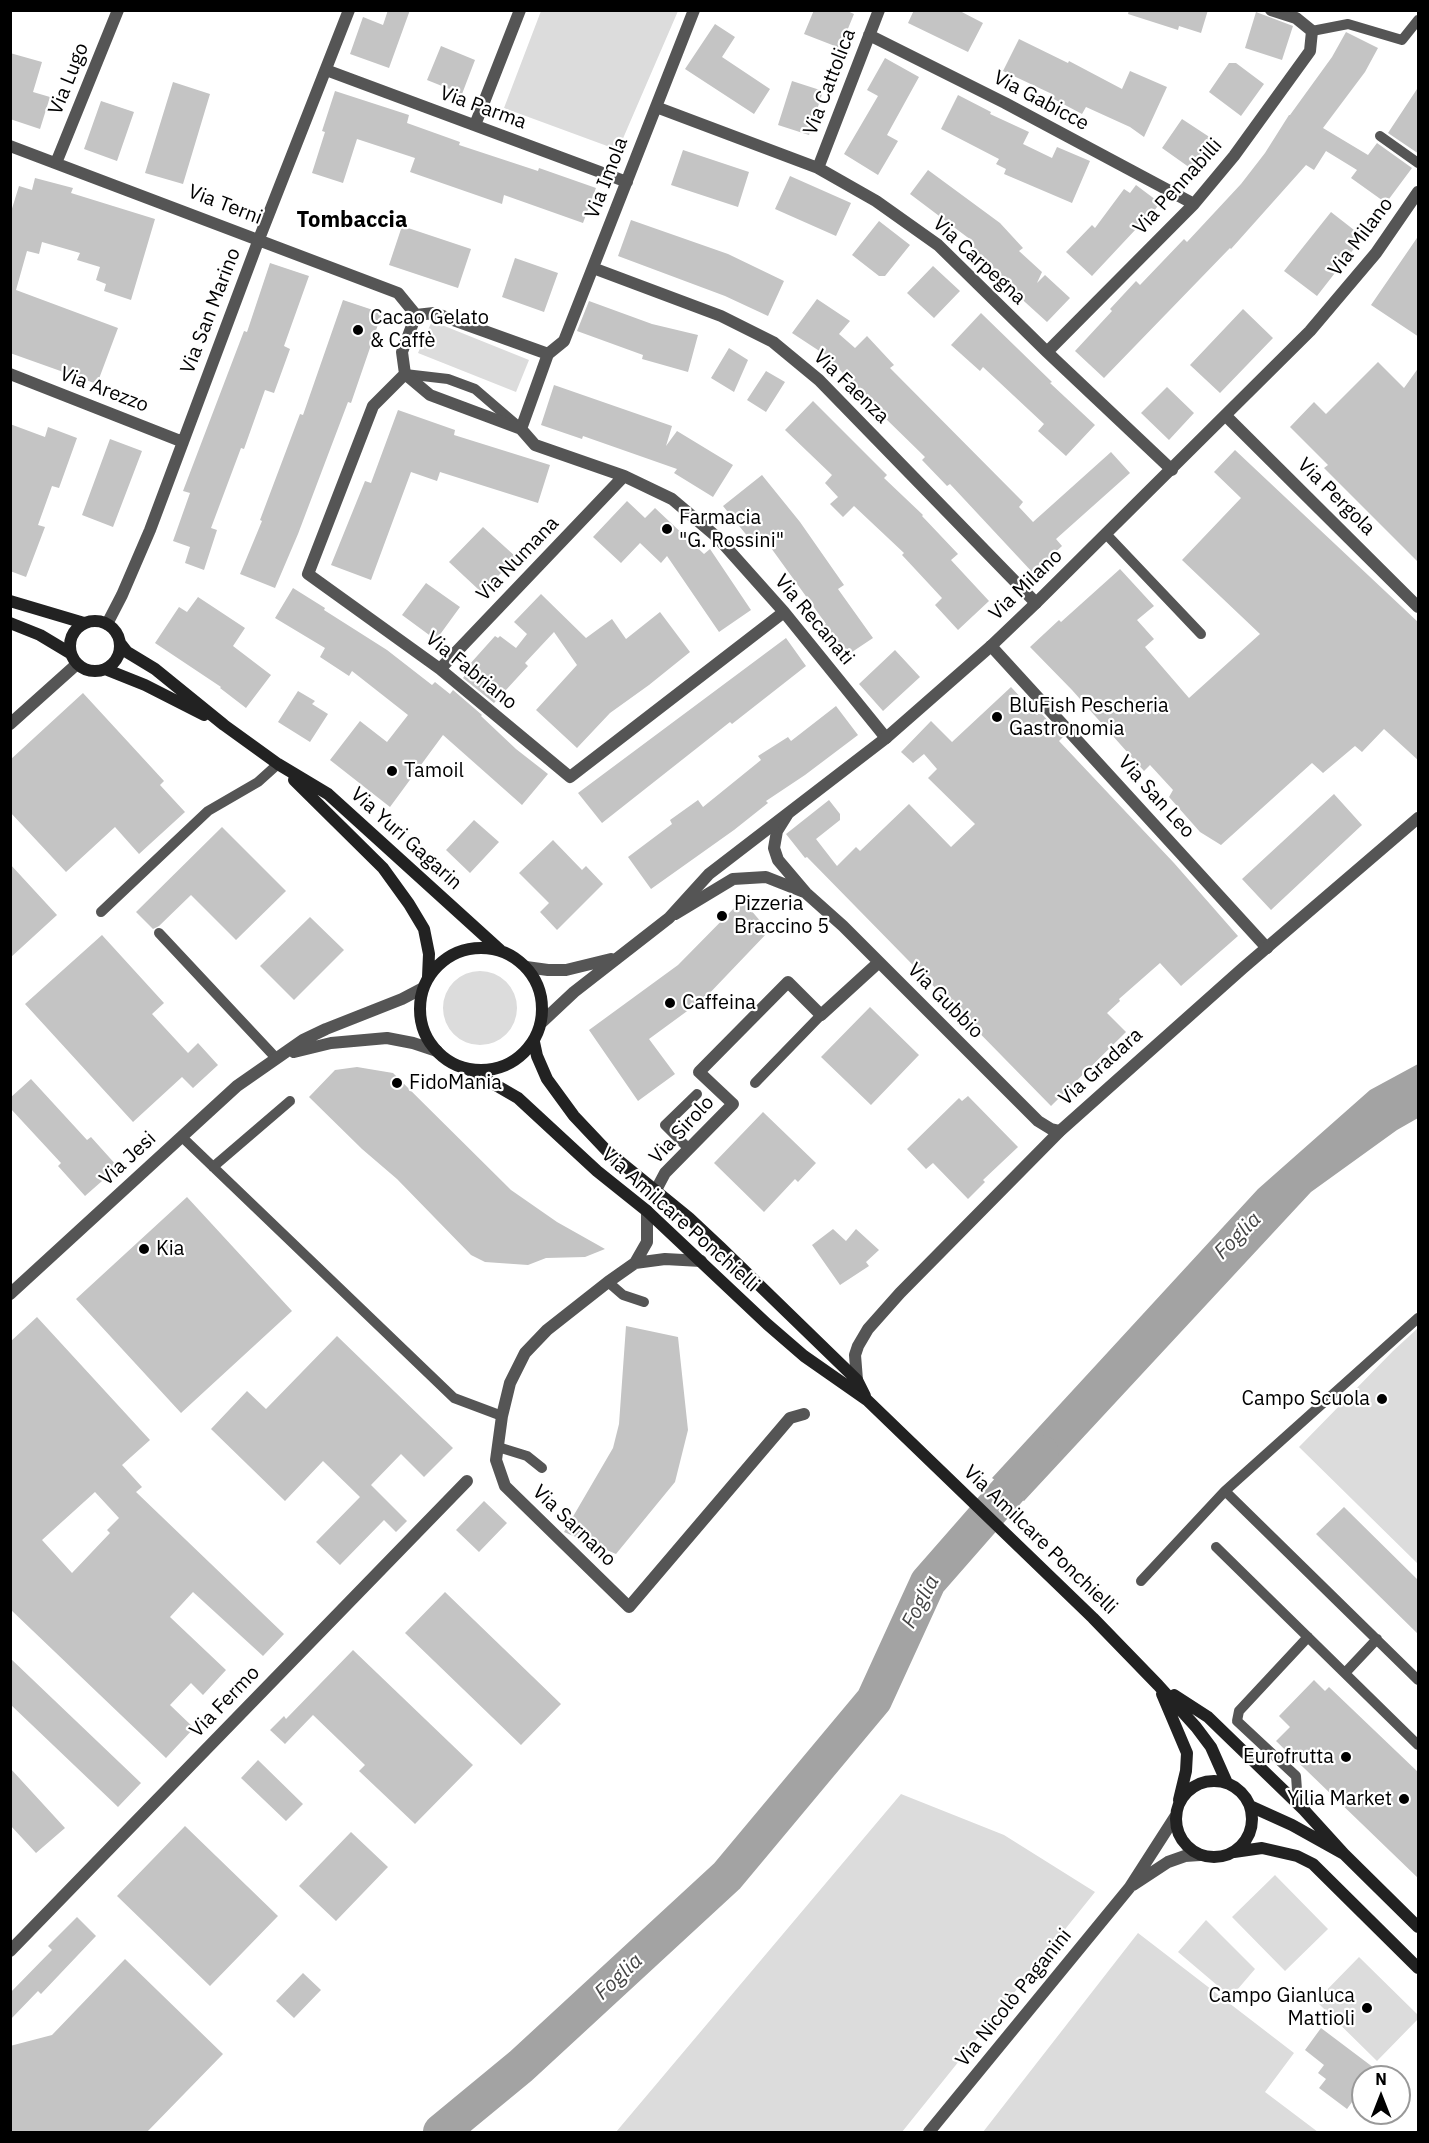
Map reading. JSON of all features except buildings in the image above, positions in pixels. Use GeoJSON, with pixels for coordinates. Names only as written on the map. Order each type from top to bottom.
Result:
{"type":"FeatureCollection","features":[{"type":"Feature","properties":{"kind":"main road"},"geometry":{"type":"LineString","coordinates":[[10,601],[84,623],[96,621],[107,624]]}},
{"type":"Feature","properties":{"kind":"main road","name":"Via Yuri Gagarin"},"geometry":{"type":"LineString","coordinates":[[10,622],[40,635],[85,670],[105,669],[145,685],[224,725]]}},
{"type":"Feature","properties":{"kind":"main road"},"geometry":{"type":"LineString","coordinates":[[73,659],[70,639],[73,632],[84,623]]}},
{"type":"Feature","properties":{"kind":"main road","name":"Via Yuri Gagarin"},"geometry":{"type":"LineString","coordinates":[[107,624],[118,635],[120,643],[127,652],[155,669],[224,725],[279,764],[328,794],[500,950]]}},
{"type":"Feature","properties":{"kind":"main road"},"geometry":{"type":"LineString","coordinates":[[105,669],[117,658],[120,643]]}},
{"type":"Feature","properties":{"kind":"main road","name":"Via Yuri Gagarin"},"geometry":{"type":"LineString","coordinates":[[279,764],[383,868],[409,904],[424,929],[429,954],[426,983]]}},
{"type":"Feature","properties":{"kind":"main road"},"geometry":{"type":"LineString","coordinates":[[473,948],[487,948],[510,954],[526,967],[539,987],[543,1010],[542,1022],[534,1042],[526,1052],[505,1065],[487,1070],[468,1069],[451,1062],[437,1051],[424,1032],[420,1010],[426,983],[447,958],[473,948]]}},
{"type":"Feature","properties":{"kind":"main road","name":"Via Amilcare Ponchielli"},"geometry":{"type":"LineString","coordinates":[[534,1042],[537,1056],[547,1079],[559,1098],[608,1152],[656,1190],[721,1248],[857,1380],[867,1400]]}},
{"type":"Feature","properties":{"kind":"main road","name":"Via Amilcare Ponchielli"},"geometry":{"type":"LineString","coordinates":[[468,1069],[518,1098],[597,1171],[647,1211],[767,1324],[804,1356],[867,1400],[1093,1618],[1158,1685],[1196,1727],[1211,1747],[1227,1783],[1237,1788],[1245,1796],[1250,1806],[1300,1829],[1344,1854],[1419,1927]]}},
{"type":"Feature","properties":{"kind":"main road"},"geometry":{"type":"LineString","coordinates":[[1158,1685],[1208,1717],[1298,1804],[1344,1854]]}},
{"type":"Feature","properties":{"kind":"main road","name":"Via Amilcare Ponchielli"},"geometry":{"type":"LineString","coordinates":[[1158,1685],[1187,1753],[1186,1771],[1175,1817]]}},
{"type":"Feature","properties":{"kind":"main road"},"geometry":{"type":"LineString","coordinates":[[1179,1803],[1185,1793],[1194,1786],[1204,1782],[1227,1783]]}},
{"type":"Feature","properties":{"kind":"main road"},"geometry":{"type":"LineString","coordinates":[[1233,1852],[1243,1844],[1250,1833],[1252,1820],[1250,1806]]}},
{"type":"Feature","properties":{"kind":"main road"},"geometry":{"type":"LineString","coordinates":[[1175,1817],[1182,1840],[1200,1855],[1222,1856],[1262,1848],[1297,1856],[1313,1864],[1419,1968]]}},
{"type":"Feature","properties":{"kind":"street","name":"Via Lugo"},"geometry":{"type":"LineString","coordinates":[[56,163],[118,10]]}},
{"type":"Feature","properties":{"kind":"street","name":"Via San Marino"},"geometry":{"type":"LineString","coordinates":[[107,624],[150,530],[259,239],[349,10]]}},
{"type":"Feature","properties":{"kind":"street"},"geometry":{"type":"LineString","coordinates":[[475,125],[520,10]]}},
{"type":"Feature","properties":{"kind":"street","name":"Via Imola"},"geometry":{"type":"LineString","coordinates":[[548,354],[564,341],[694,10]]}},
{"type":"Feature","properties":{"kind":"street","name":"Via Cattolica"},"geometry":{"type":"LineString","coordinates":[[818,168],[879,10]]}},
{"type":"Feature","properties":{"kind":"street"},"geometry":{"type":"LineString","coordinates":[[1270,10],[1296,18],[1312,31]]}},
{"type":"Feature","properties":{"kind":"street","name":"Via Pennabilli"},"geometry":{"type":"LineString","coordinates":[[1047,352],[1194,204],[1234,156],[1310,51],[1312,31]]}},
{"type":"Feature","properties":{"kind":"street","name":"Via Gabicce"},"geometry":{"type":"LineString","coordinates":[[869,35],[1005,103],[1194,204]]}},
{"type":"Feature","properties":{"kind":"street","name":"Via Parma"},"geometry":{"type":"LineString","coordinates":[[326,70],[627,182]]}},
{"type":"Feature","properties":{"kind":"street","name":"Via Carpegna"},"geometry":{"type":"LineString","coordinates":[[656,107],[818,168],[876,201],[938,245],[1172,470]]}},
{"type":"Feature","properties":{"kind":"street","name":"Via Terni"},"geometry":{"type":"LineString","coordinates":[[10,146],[259,239],[398,294],[416,315]]}},
{"type":"Feature","properties":{"kind":"street","name":"Via Milano"},"geometry":{"type":"LineString","coordinates":[[542,1022],[616,958],[669,918],[709,874],[886,738],[991,646],[1172,470],[1333,305],[1376,253],[1418,194]]}},
{"type":"Feature","properties":{"kind":"street","name":"Via Faenza"},"geometry":{"type":"LineString","coordinates":[[593,268],[721,316],[772,342],[819,380],[1036,603]]}},
{"type":"Feature","properties":{"kind":"street"},"geometry":{"type":"LineString","coordinates":[[405,374],[402,352],[416,315],[434,313],[548,354],[521,429]]}},
{"type":"Feature","properties":{"kind":"street","name":"Via Arezzo"},"geometry":{"type":"LineString","coordinates":[[10,374],[183,442]]}},
{"type":"Feature","properties":{"kind":"street","name":"Via Recanati"},"geometry":{"type":"LineString","coordinates":[[405,374],[430,395],[521,429],[536,445],[624,476],[672,500],[718,538],[784,612],[886,738]]}},
{"type":"Feature","properties":{"kind":"street","name":"Via Fabriano"},"geometry":{"type":"LineString","coordinates":[[405,374],[373,406],[308,574],[440,669],[570,777],[784,612]]}},
{"type":"Feature","properties":{"kind":"street","name":"Via Pergola"},"geometry":{"type":"LineString","coordinates":[[1226,416],[1419,607]]}},
{"type":"Feature","properties":{"kind":"street","name":"Via Numana"},"geometry":{"type":"LineString","coordinates":[[440,669],[624,476]]}},
{"type":"Feature","properties":{"kind":"street","name":"Via San Leo"},"geometry":{"type":"LineString","coordinates":[[991,646],[1267,948]]}},
{"type":"Feature","properties":{"kind":"street"},"geometry":{"type":"LineString","coordinates":[[10,723],[73,659]]}},
{"type":"Feature","properties":{"kind":"street","name":"Via Gubbio"},"geometry":{"type":"LineString","coordinates":[[788,814],[777,831],[774,848],[778,860],[806,893],[843,926],[1038,1121],[1051,1129],[1060,1131]]}},
{"type":"Feature","properties":{"kind":"street","name":"Via Gradara"},"geometry":{"type":"LineString","coordinates":[[857,1380],[855,1355],[868,1329],[900,1293],[1060,1131],[1267,948],[1419,818]]}},
{"type":"Feature","properties":{"kind":"street","name":"Via Gubbio"},"geometry":{"type":"LineString","coordinates":[[669,918],[733,879],[766,877],[806,893]]}},
{"type":"Feature","properties":{"kind":"street","name":"Via Milano"},"geometry":{"type":"LineString","coordinates":[[526,967],[566,970],[616,958]]}},
{"type":"Feature","properties":{"kind":"street"},"geometry":{"type":"LineString","coordinates":[[821,1015],[878,963]]}},
{"type":"Feature","properties":{"kind":"street","name":"Via Sirolo"},"geometry":{"type":"LineString","coordinates":[[656,1190],[665,1173],[733,1104],[699,1072],[788,982],[821,1015]]}},
{"type":"Feature","properties":{"kind":"street","name":"Via Jesi"},"geometry":{"type":"LineString","coordinates":[[10,1294],[237,1086],[303,1040],[402,999],[426,983]]}},
{"type":"Feature","properties":{"kind":"street","name":"Via Jesi"},"geometry":{"type":"LineString","coordinates":[[276,1058],[331,1043],[387,1038],[437,1051]]}},
{"type":"Feature","properties":{"kind":"street"},"geometry":{"type":"LineString","coordinates":[[635,1263],[647,1242],[647,1211]]}},
{"type":"Feature","properties":{"kind":"street","name":"Via Sarnano"},"geometry":{"type":"LineString","coordinates":[[701,1262],[665,1259],[635,1263],[547,1330],[525,1353],[510,1383],[502,1416],[496,1460],[505,1486],[629,1607],[790,1418],[804,1414]]}},
{"type":"Feature","properties":{"kind":"street","name":"Via Fermo"},"geometry":{"type":"LineString","coordinates":[[10,1951],[467,1481]]}},
{"type":"Feature","properties":{"kind":"street","name":"Via Nicolò Paganini"},"geometry":{"type":"LineString","coordinates":[[929,2133],[1130,1887],[1175,1817]]}},
{"type":"Feature","properties":{"kind":"street","name":"Via Nicolò Paganini"},"geometry":{"type":"LineString","coordinates":[[1130,1887],[1168,1862],[1185,1856],[1200,1855]]}},
{"type":"Feature","properties":{"kind":"lane"},"geometry":{"type":"LineString","coordinates":[[1312,31],[1348,24],[1402,40],[1419,20]]}},
{"type":"Feature","properties":{"kind":"lane"},"geometry":{"type":"LineString","coordinates":[[1380,136],[1419,163]]}},
{"type":"Feature","properties":{"kind":"lane"},"geometry":{"type":"LineString","coordinates":[[405,374],[448,379],[475,389],[521,429]]}},
{"type":"Feature","properties":{"kind":"lane"},"geometry":{"type":"LineString","coordinates":[[1106,534],[1201,634]]}},
{"type":"Feature","properties":{"kind":"lane"},"geometry":{"type":"LineString","coordinates":[[101,912],[208,811],[258,782],[279,764]]}},
{"type":"Feature","properties":{"kind":"lane"},"geometry":{"type":"LineString","coordinates":[[159,933],[276,1058]]}},
{"type":"Feature","properties":{"kind":"lane"},"geometry":{"type":"LineString","coordinates":[[755,1083],[821,1015]]}},
{"type":"Feature","properties":{"kind":"lane"},"geometry":{"type":"LineString","coordinates":[[689,1149],[665,1125],[697,1094]]}},
{"type":"Feature","properties":{"kind":"lane"},"geometry":{"type":"LineString","coordinates":[[213,1167],[290,1101]]}},
{"type":"Feature","properties":{"kind":"lane"},"geometry":{"type":"LineString","coordinates":[[182,1137],[454,1398],[502,1416]]}},
{"type":"Feature","properties":{"kind":"lane"},"geometry":{"type":"LineString","coordinates":[[608,1282],[623,1295],[644,1302]]}},
{"type":"Feature","properties":{"kind":"lane"},"geometry":{"type":"LineString","coordinates":[[1141,1581],[1225,1491],[1419,1318]]}},
{"type":"Feature","properties":{"kind":"lane"},"geometry":{"type":"LineString","coordinates":[[498,1447],[527,1456],[542,1468]]}},
{"type":"Feature","properties":{"kind":"lane"},"geometry":{"type":"LineString","coordinates":[[1225,1491],[1419,1680]]}},
{"type":"Feature","properties":{"kind":"lane"},"geometry":{"type":"LineString","coordinates":[[1216,1547],[1419,1744]]}},
{"type":"Feature","properties":{"kind":"lane"},"geometry":{"type":"LineString","coordinates":[[1298,1804],[1296,1776],[1237,1721],[1239,1711],[1308,1637]]}},
{"type":"Feature","properties":{"kind":"lane"},"geometry":{"type":"LineString","coordinates":[[1346,1673],[1377,1639]]}},
{"type":"Feature","properties":{"kind":"shaded area"},"geometry":{"type":"Polygon","coordinates":[[[541,11],[678,11],[618,150],[504,108],[541,11]]]}},
{"type":"Feature","properties":{"kind":"shaded area"},"geometry":{"type":"Polygon","coordinates":[[[432,321],[529,360],[516,392],[418,353],[432,321]]]}},
{"type":"Feature","properties":{"kind":"shaded area"},"geometry":{"type":"Polygon","coordinates":[[[480,971],[494,974],[506,982],[514,994],[517,1008],[514,1022],[506,1034],[494,1042],[480,1045],[466,1042],[454,1034],[446,1022],[443,1008],[446,994],[454,982],[466,974],[480,971]]]}},
{"type":"Feature","properties":{"kind":"shaded area","name":"Campo Scuola"},"geometry":{"type":"Polygon","coordinates":[[[1418,1328],[1418,1564],[1299,1447],[1418,1328]]]}},
{"type":"Feature","properties":{"kind":"shaded area"},"geometry":{"type":"Polygon","coordinates":[[[901,1794],[1004,1835],[1095,1892],[902,2132],[616,2132],[901,1794]]]}},
{"type":"Feature","properties":{"kind":"shaded area"},"geometry":{"type":"Polygon","coordinates":[[[1275,1875],[1328,1929],[1285,1971],[1232,1917],[1275,1875]]]}},
{"type":"Feature","properties":{"kind":"shaded area"},"geometry":{"type":"Polygon","coordinates":[[[1206,1920],[1255,1969],[1231,1997],[1178,1952],[1206,1920]]]}},
{"type":"Feature","properties":{"kind":"shaded area"},"geometry":{"type":"Polygon","coordinates":[[[1138,1933],[1294,2053],[1265,2092],[1318,2132],[983,2132],[1138,1933]]]}},
{"type":"Feature","properties":{"kind":"shaded area","name":"Campo Gianluca Mattioli"},"geometry":{"type":"Polygon","coordinates":[[[1359,1957],[1418,2015],[1418,2019],[1377,2061],[1316,2001],[1359,1957]]]}},
{"type":"Feature","properties":{"kind":"water","name":"Foglia"},"geometry":{"type":"Polygon","coordinates":[[[1418,1064],[1418,1118],[1397,1130],[1311,1192],[1024,1501],[992,1478],[1258,1189],[1370,1090],[1418,1064]]]}},
{"type":"Feature","properties":{"kind":"waterway","name":"Foglia"},"geometry":{"type":"LineString","coordinates":[[441,2132],[521,2066],[727,1876],[874,1700],[928,1582],[1041,1453]]}},
{"type":"Feature","properties":{"kind":"place","name":"Cacao Gelato & Caffè"},"geometry":{"type":"Point","coordinates":[358,330]}},
{"type":"Feature","properties":{"kind":"place","name":"Farmacia \"G. Rossini\""},"geometry":{"type":"Point","coordinates":[667,529]}},
{"type":"Feature","properties":{"kind":"place","name":"BluFish Pescheria Gastronomia"},"geometry":{"type":"Point","coordinates":[997,717]}},
{"type":"Feature","properties":{"kind":"place","name":"Tamoil"},"geometry":{"type":"Point","coordinates":[392,771]}},
{"type":"Feature","properties":{"kind":"place","name":"Pizzeria Braccino 5"},"geometry":{"type":"Point","coordinates":[722,916]}},
{"type":"Feature","properties":{"kind":"place","name":"Caffeina"},"geometry":{"type":"Point","coordinates":[670,1003]}},
{"type":"Feature","properties":{"kind":"place","name":"FidoMania"},"geometry":{"type":"Point","coordinates":[397,1083]}},
{"type":"Feature","properties":{"kind":"place","name":"Kia"},"geometry":{"type":"Point","coordinates":[144,1249]}},
{"type":"Feature","properties":{"kind":"place","name":"Campo Scuola"},"geometry":{"type":"Point","coordinates":[1382,1399]}},
{"type":"Feature","properties":{"kind":"place","name":"Eurofrutta"},"geometry":{"type":"Point","coordinates":[1346,1757]}},
{"type":"Feature","properties":{"kind":"place","name":"Yilia Market"},"geometry":{"type":"Point","coordinates":[1404,1799]}},
{"type":"Feature","properties":{"kind":"place","name":"Campo Gianluca Mattioli"},"geometry":{"type":"Point","coordinates":[1367,2008]}},
{"type":"Feature","properties":{"kind":"district","name":"Tombaccia"},"geometry":{"type":"Point","coordinates":[352,221]}}]}
